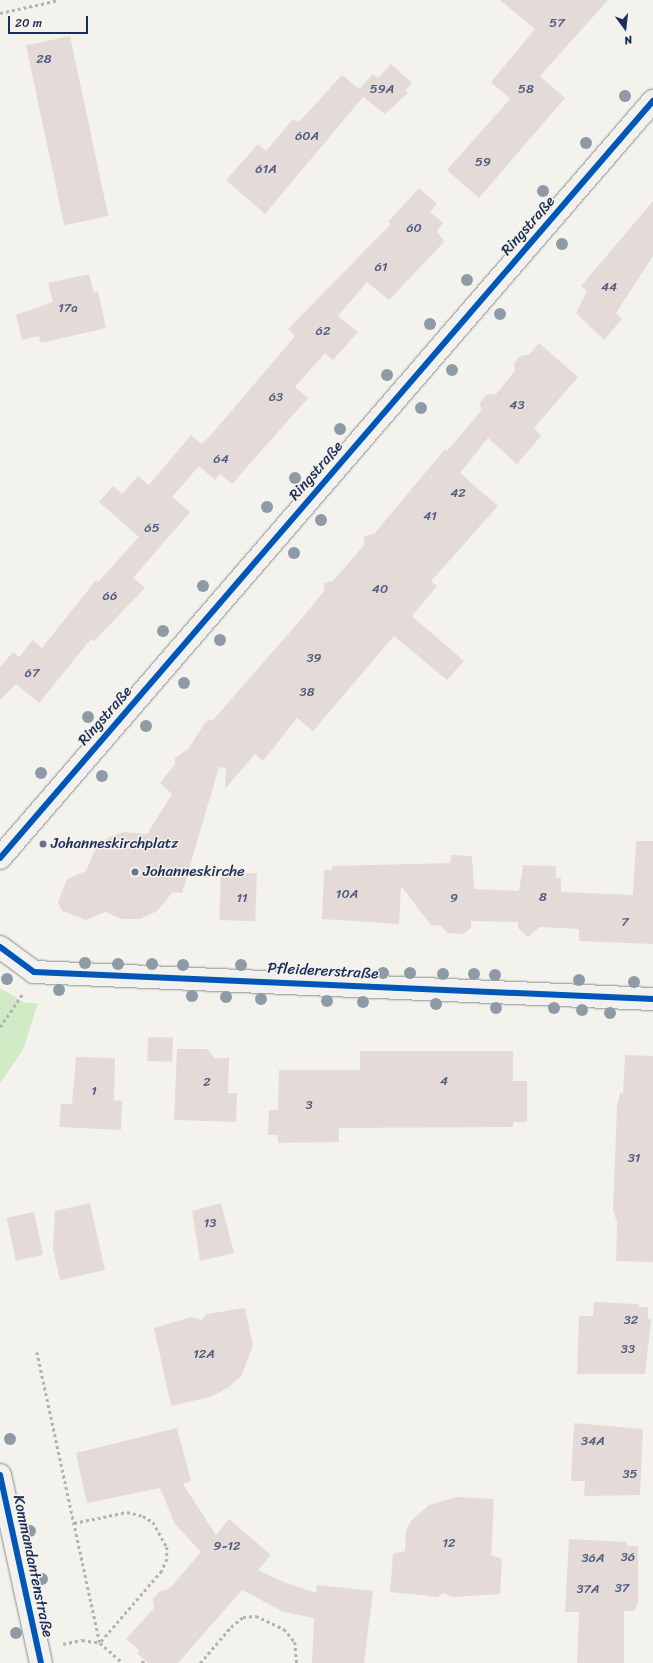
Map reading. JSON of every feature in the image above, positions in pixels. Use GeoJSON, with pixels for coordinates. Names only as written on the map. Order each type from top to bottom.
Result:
{"type":"FeatureCollection","features":[{"type":"Feature","properties":{"kind":"street","name":"Ringstraße"},"geometry":{"type":"LineString","coordinates":[[0,858],[653,101]]}},
{"type":"Feature","properties":{"kind":"street"},"geometry":{"type":"LineString","coordinates":[[0,946],[34,972]]}},
{"type":"Feature","properties":{"kind":"street","name":"Pfleidererstraße"},"geometry":{"type":"LineString","coordinates":[[34,972],[653,999]]}},
{"type":"Feature","properties":{"kind":"street","name":"Kommandantenstraße"},"geometry":{"type":"LineString","coordinates":[[0,1476],[41,1663]]}},
{"type":"Feature","properties":{"kind":"path"},"geometry":{"type":"LineString","coordinates":[[0,13],[59,0]]}},
{"type":"Feature","properties":{"kind":"path"},"geometry":{"type":"LineString","coordinates":[[0,1027],[12,1014],[34,972]]}},
{"type":"Feature","properties":{"kind":"path"},"geometry":{"type":"LineString","coordinates":[[37,1352],[100,1643]]}},
{"type":"Feature","properties":{"kind":"path"},"geometry":{"type":"LineString","coordinates":[[74,1523],[127,1512],[143,1516],[153,1522],[167,1547],[167,1560],[162,1571],[100,1643]]}},
{"type":"Feature","properties":{"kind":"path"},"geometry":{"type":"LineString","coordinates":[[200,1663],[231,1627],[243,1617],[256,1616],[284,1629],[295,1642],[297,1663]]}},
{"type":"Feature","properties":{"kind":"path"},"geometry":{"type":"LineString","coordinates":[[60,1645],[82,1640],[100,1643],[123,1663]]}},
{"type":"Feature","properties":{"kind":"green space"},"geometry":{"type":"Polygon","coordinates":[[[0,988],[25,1003],[38,1003],[23,1050],[0,1083],[0,988]]]}},
{"type":"Feature","properties":{"kind":"building"},"geometry":{"type":"Polygon","coordinates":[[[500,0],[608,0],[540,76],[565,98],[479,198],[447,170],[510,99],[491,82],[535,29],[500,0]]]}},
{"type":"Feature","properties":{"kind":"building"},"geometry":{"type":"Polygon","coordinates":[[[70,36],[108,216],[64,225],[26,45],[70,36]]]}},
{"type":"Feature","properties":{"kind":"building"},"geometry":{"type":"Polygon","coordinates":[[[391,64],[412,83],[405,90],[408,93],[385,114],[363,97],[265,214],[226,180],[258,144],[266,151],[293,119],[299,122],[342,75],[359,89],[373,74],[378,78],[391,64]]]}},
{"type":"Feature","properties":{"kind":"building"},"geometry":{"type":"Polygon","coordinates":[[[419,188],[437,204],[430,212],[443,223],[437,231],[444,242],[389,300],[367,282],[338,316],[358,332],[333,360],[325,353],[295,387],[308,398],[232,484],[220,474],[215,480],[199,466],[172,497],[190,512],[133,578],[145,588],[94,641],[91,639],[39,703],[16,684],[0,700],[0,667],[13,652],[19,657],[33,640],[42,648],[96,580],[98,582],[139,537],[99,502],[113,486],[122,494],[138,476],[149,485],[191,435],[202,444],[295,336],[288,329],[391,224],[388,222],[419,188]]]}},
{"type":"Feature","properties":{"kind":"building"},"geometry":{"type":"Polygon","coordinates":[[[653,201],[653,256],[616,313],[622,319],[604,340],[576,313],[587,291],[581,286],[653,201]]]}},
{"type":"Feature","properties":{"kind":"building"},"geometry":{"type":"Polygon","coordinates":[[[89,274],[94,293],[98,291],[106,328],[41,343],[39,336],[22,340],[16,315],[53,302],[48,283],[89,274]]]}},
{"type":"Feature","properties":{"kind":"building"},"geometry":{"type":"Polygon","coordinates":[[[539,343],[578,377],[534,428],[541,436],[517,464],[488,438],[460,473],[498,506],[431,581],[437,586],[412,616],[464,661],[447,680],[394,636],[313,731],[297,718],[263,761],[255,754],[225,789],[226,768],[219,767],[182,893],[173,892],[157,911],[140,919],[122,919],[105,912],[86,920],[62,911],[58,902],[67,879],[86,871],[96,848],[109,837],[124,832],[147,834],[172,794],[160,783],[175,764],[175,758],[189,748],[206,721],[213,720],[303,617],[324,591],[324,583],[333,581],[364,545],[364,536],[374,534],[445,449],[447,451],[481,411],[480,403],[486,395],[496,394],[515,371],[514,363],[520,356],[530,354],[539,343]]]}},
{"type":"Feature","properties":{"kind":"building"},"geometry":{"type":"Polygon","coordinates":[[[636,841],[653,841],[653,944],[579,941],[579,929],[540,927],[528,937],[518,928],[518,922],[471,921],[471,928],[463,934],[448,933],[441,926],[431,925],[401,886],[399,924],[322,919],[324,870],[332,870],[332,866],[450,863],[451,855],[472,856],[474,889],[519,891],[523,865],[556,866],[556,878],[561,878],[561,892],[633,895],[636,841]]]}},
{"type":"Feature","properties":{"kind":"building"},"geometry":{"type":"Polygon","coordinates":[[[221,872],[257,873],[255,921],[219,920],[221,872]]]}},
{"type":"Feature","properties":{"kind":"building"},"geometry":{"type":"Polygon","coordinates":[[[148,1037],[173,1038],[172,1062],[147,1061],[148,1037]]]}},
{"type":"Feature","properties":{"kind":"building"},"geometry":{"type":"Polygon","coordinates":[[[177,1049],[207,1049],[214,1058],[229,1058],[228,1093],[237,1093],[236,1122],[174,1120],[177,1049]]]}},
{"type":"Feature","properties":{"kind":"building"},"geometry":{"type":"Polygon","coordinates":[[[360,1051],[513,1051],[513,1081],[527,1081],[527,1122],[513,1122],[513,1127],[339,1128],[339,1142],[278,1143],[278,1135],[268,1135],[269,1110],[278,1110],[279,1070],[360,1070],[360,1051]]]}},
{"type":"Feature","properties":{"kind":"building"},"geometry":{"type":"Polygon","coordinates":[[[625,1055],[653,1056],[653,1262],[616,1261],[617,1223],[613,1210],[617,1106],[620,1093],[623,1093],[625,1055]]]}},
{"type":"Feature","properties":{"kind":"building"},"geometry":{"type":"Polygon","coordinates":[[[76,1057],[115,1058],[114,1100],[122,1101],[121,1130],[59,1127],[61,1104],[72,1104],[76,1057]]]}},
{"type":"Feature","properties":{"kind":"building"},"geometry":{"type":"Polygon","coordinates":[[[90,1203],[105,1270],[60,1280],[53,1249],[55,1211],[90,1203]]]}},
{"type":"Feature","properties":{"kind":"building"},"geometry":{"type":"Polygon","coordinates":[[[221,1203],[234,1253],[200,1261],[192,1211],[221,1203]]]}},
{"type":"Feature","properties":{"kind":"building"},"geometry":{"type":"Polygon","coordinates":[[[34,1212],[43,1255],[16,1261],[7,1218],[34,1212]]]}},
{"type":"Feature","properties":{"kind":"building"},"geometry":{"type":"Polygon","coordinates":[[[594,1302],[639,1304],[639,1307],[648,1307],[648,1319],[651,1319],[645,1374],[577,1374],[579,1316],[593,1316],[594,1302]]]}},
{"type":"Feature","properties":{"kind":"building"},"geometry":{"type":"Polygon","coordinates":[[[245,1308],[253,1345],[242,1375],[229,1387],[210,1397],[171,1406],[154,1328],[191,1317],[202,1320],[206,1314],[245,1308]]]}},
{"type":"Feature","properties":{"kind":"building"},"geometry":{"type":"Polygon","coordinates":[[[574,1423],[643,1429],[640,1495],[584,1496],[585,1481],[571,1481],[574,1423]]]}},
{"type":"Feature","properties":{"kind":"building"},"geometry":{"type":"Polygon","coordinates":[[[177,1428],[191,1481],[183,1484],[216,1535],[229,1519],[271,1555],[258,1570],[286,1583],[316,1593],[317,1585],[373,1591],[364,1663],[312,1663],[314,1618],[284,1612],[242,1590],[178,1663],[148,1663],[137,1653],[139,1650],[126,1639],[154,1608],[153,1598],[159,1592],[170,1588],[201,1552],[175,1524],[160,1488],[87,1503],[76,1453],[177,1428]]]}},
{"type":"Feature","properties":{"kind":"building"},"geometry":{"type":"Polygon","coordinates":[[[457,1497],[494,1499],[491,1555],[502,1559],[500,1594],[453,1597],[443,1593],[438,1597],[390,1592],[393,1554],[405,1551],[406,1531],[411,1521],[429,1505],[457,1497]]]}},
{"type":"Feature","properties":{"kind":"building"},"geometry":{"type":"Polygon","coordinates":[[[569,1539],[627,1542],[627,1546],[638,1546],[638,1601],[635,1611],[624,1611],[624,1663],[577,1663],[579,1612],[565,1612],[569,1539]]]}},
{"type":"Feature","properties":{"kind":"cycle path"},"geometry":{"type":"LineString","coordinates":[[0,858],[653,101]]}},
{"type":"Feature","properties":{"kind":"cycle path"},"geometry":{"type":"LineString","coordinates":[[0,947],[34,972],[653,999]]}},
{"type":"Feature","properties":{"kind":"cycle path"},"geometry":{"type":"LineString","coordinates":[[0,1475],[41,1663]]}},
{"type":"Feature","properties":{"kind":"place","name":"Johanneskirchplatz"},"geometry":{"type":"Point","coordinates":[43,844]}},
{"type":"Feature","properties":{"kind":"place","name":"Johanneskirche"},"geometry":{"type":"Point","coordinates":[135,872]}}]}
